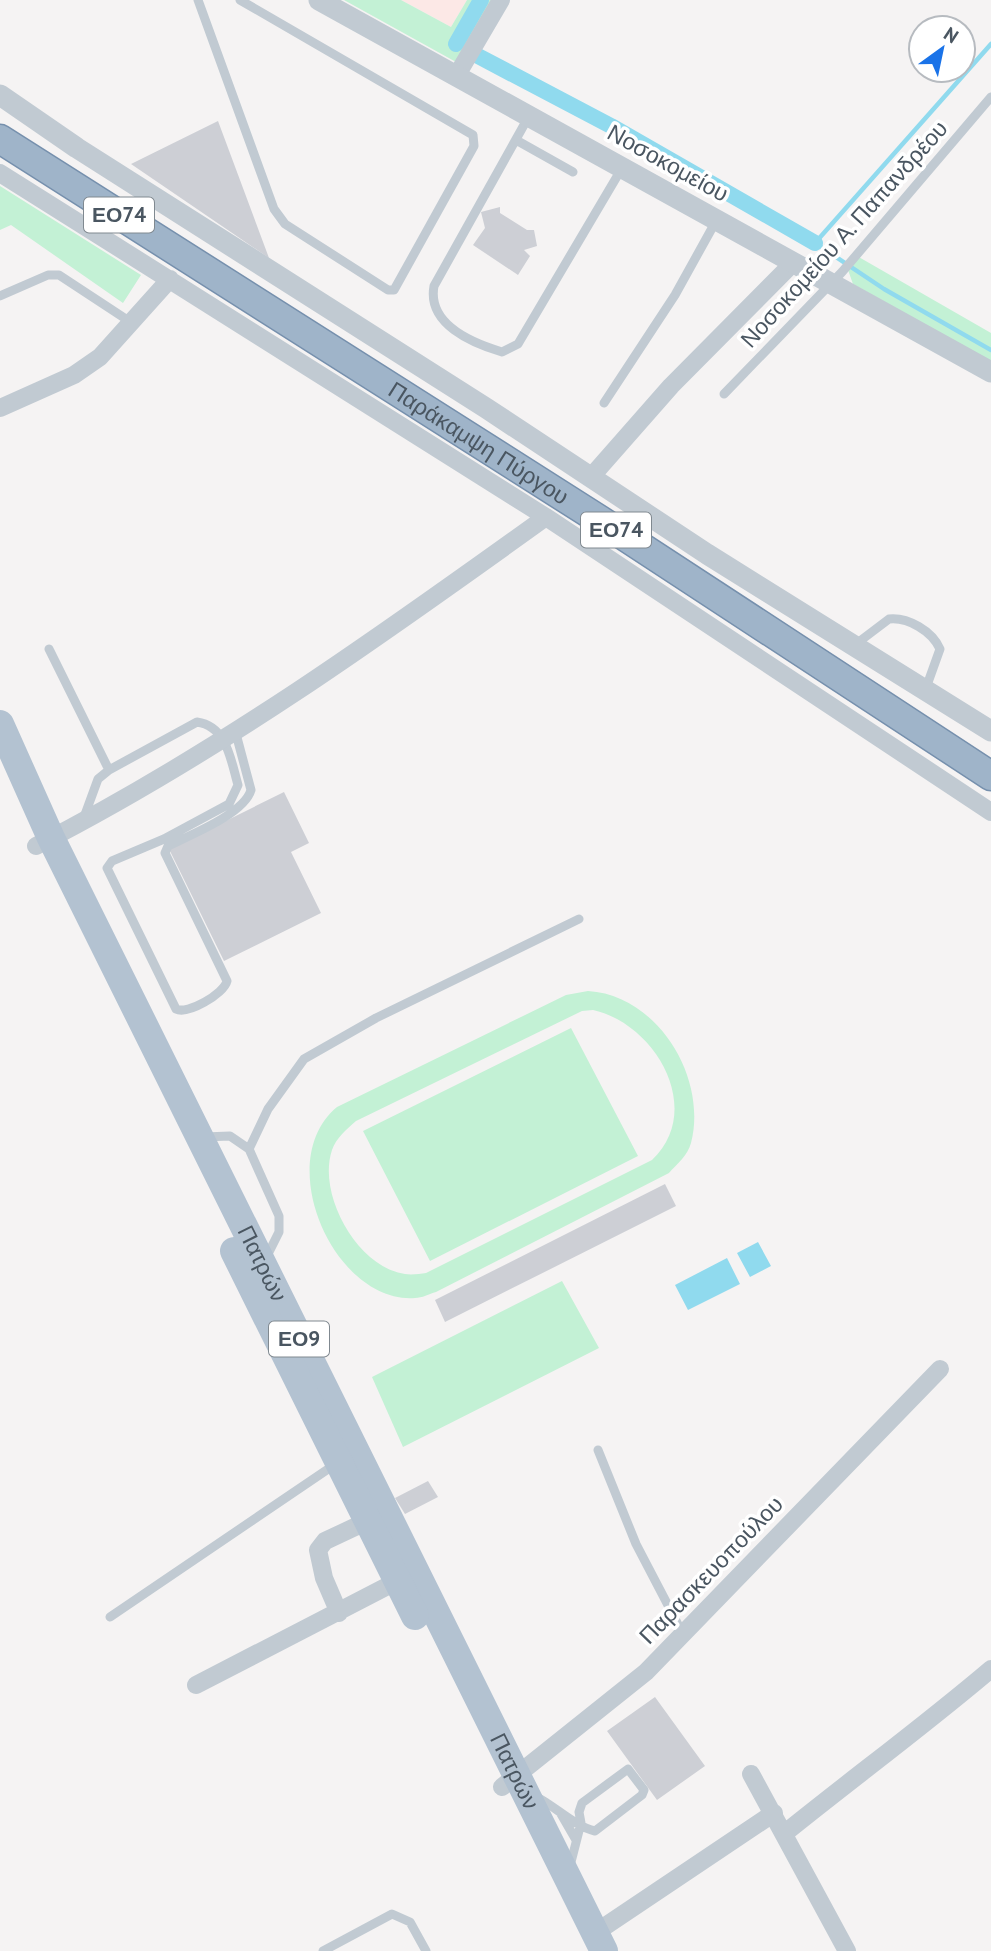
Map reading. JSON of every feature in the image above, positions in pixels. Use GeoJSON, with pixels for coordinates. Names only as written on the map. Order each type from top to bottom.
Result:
{"type":"FeatureCollection","features":[{"type":"Feature","properties":{"kind":"highway","name":"Παράκαμψη Πύργου"},"geometry":{"type":"LineString","coordinates":[[0,139],[603,522],[991,775]]}},
{"type":"Feature","properties":{"kind":"main road","name":"Πατρών"},"geometry":{"type":"LineString","coordinates":[[0,724],[44,842]]}},
{"type":"Feature","properties":{"kind":"main road","name":"Πατρών"},"geometry":{"type":"LineString","coordinates":[[0,767],[44,842],[149,1056],[338,1462],[376,1517]]}},
{"type":"Feature","properties":{"kind":"main road","name":"Πατρών"},"geometry":{"type":"LineString","coordinates":[[149,1056],[199,1137],[262,1264],[376,1517],[595,1945]]}},
{"type":"Feature","properties":{"kind":"main road","name":"Πατρών"},"geometry":{"type":"LineString","coordinates":[[515,1789],[562,1876],[595,1945]]}},
{"type":"Feature","properties":{"kind":"street","name":"Νοσοκομείου"},"geometry":{"type":"LineString","coordinates":[[319,0],[794,262],[837,277],[991,372]]}},
{"type":"Feature","properties":{"kind":"street"},"geometry":{"type":"LineString","coordinates":[[457,75],[501,0]]}},
{"type":"Feature","properties":{"kind":"street"},"geometry":{"type":"LineString","coordinates":[[0,95],[707,554],[991,731]]}},
{"type":"Feature","properties":{"kind":"street"},"geometry":{"type":"LineString","coordinates":[[0,173],[546,517],[991,812]]}},
{"type":"Feature","properties":{"kind":"street"},"geometry":{"type":"LineString","coordinates":[[591,477],[671,386],[794,262]]}},
{"type":"Feature","properties":{"kind":"street"},"geometry":{"type":"LineString","coordinates":[[0,408],[74,375],[100,357],[170,279]]}},
{"type":"Feature","properties":{"kind":"street"},"geometry":{"type":"LineString","coordinates":[[44,842],[229,733],[373,642],[546,517]]}},
{"type":"Feature","properties":{"kind":"street","name":"Παρασκευοπούλου"},"geometry":{"type":"LineString","coordinates":[[515,1789],[646,1672],[940,1370]]}},
{"type":"Feature","properties":{"kind":"street"},"geometry":{"type":"LineString","coordinates":[[339,1612],[324,1578],[318,1550],[325,1541],[376,1517]]}},
{"type":"Feature","properties":{"kind":"street"},"geometry":{"type":"LineString","coordinates":[[196,1685],[406,1576]]}},
{"type":"Feature","properties":{"kind":"street"},"geometry":{"type":"LineString","coordinates":[[785,1833],[883,1754],[918,1730],[991,1669]]}},
{"type":"Feature","properties":{"kind":"street"},"geometry":{"type":"LineString","coordinates":[[751,1774],[847,1951]]}},
{"type":"Feature","properties":{"kind":"street"},"geometry":{"type":"LineString","coordinates":[[595,1945],[774,1814]]}},
{"type":"Feature","properties":{"kind":"lane"},"geometry":{"type":"LineString","coordinates":[[198,0],[274,209],[285,223],[388,289],[396,289],[474,146],[473,135],[240,0]]}},
{"type":"Feature","properties":{"kind":"lane","name":"Νοσοκομείου Α. Παπανδρέου"},"geometry":{"type":"LineString","coordinates":[[724,394],[837,277],[991,97]]}},
{"type":"Feature","properties":{"kind":"lane"},"geometry":{"type":"LineString","coordinates":[[529,116],[434,286],[434,309],[446,324],[478,345],[502,352],[518,344],[622,168]]}},
{"type":"Feature","properties":{"kind":"lane"},"geometry":{"type":"LineString","coordinates":[[516,140],[573,172]]}},
{"type":"Feature","properties":{"kind":"lane"},"geometry":{"type":"LineString","coordinates":[[604,403],[675,295],[716,220]]}},
{"type":"Feature","properties":{"kind":"lane"},"geometry":{"type":"LineString","coordinates":[[0,296],[48,275],[59,275],[132,323]]}},
{"type":"Feature","properties":{"kind":"lane"},"geometry":{"type":"LineString","coordinates":[[855,645],[888,619],[907,621],[928,633],[940,649],[925,689]]}},
{"type":"Feature","properties":{"kind":"lane"},"geometry":{"type":"LineString","coordinates":[[49,649],[109,770]]}},
{"type":"Feature","properties":{"kind":"lane"},"geometry":{"type":"LineString","coordinates":[[83,820],[98,779],[109,770],[197,722],[229,733],[251,790],[250,796],[232,812],[165,850],[227,981],[222,991],[180,1012],[107,868],[113,861],[164,839],[229,804],[238,785],[229,733]]}},
{"type":"Feature","properties":{"kind":"lane"},"geometry":{"type":"LineString","coordinates":[[249,1149],[268,1109],[304,1059],[376,1018],[579,919]]}},
{"type":"Feature","properties":{"kind":"lane"},"geometry":{"type":"LineString","coordinates":[[199,1137],[230,1136],[249,1149],[279,1216],[279,1232],[262,1264]]}},
{"type":"Feature","properties":{"kind":"lane"},"geometry":{"type":"LineString","coordinates":[[597,1450],[636,1544],[682,1634]]}},
{"type":"Feature","properties":{"kind":"lane"},"geometry":{"type":"LineString","coordinates":[[110,1617],[338,1462]]}},
{"type":"Feature","properties":{"kind":"lane"},"geometry":{"type":"LineString","coordinates":[[515,1789],[540,1799],[581,1823],[590,1830],[600,1829],[643,1794],[631,1771],[624,1771],[582,1803],[581,1823],[562,1876]]}},
{"type":"Feature","properties":{"kind":"lane"},"geometry":{"type":"LineString","coordinates":[[561,1812],[576,1840]]}},
{"type":"Feature","properties":{"kind":"lane"},"geometry":{"type":"LineString","coordinates":[[323,1951],[392,1914],[410,1922],[426,1951]]}},
{"type":"Feature","properties":{"kind":"shaded area"},"geometry":{"type":"Polygon","coordinates":[[[401,0],[467,0],[451,27],[401,0]]]}},
{"type":"Feature","properties":{"kind":"green space"},"geometry":{"type":"Polygon","coordinates":[[[344,0],[401,0],[451,27],[467,0],[492,0],[456,62],[344,0]]]}},
{"type":"Feature","properties":{"kind":"green space"},"geometry":{"type":"Polygon","coordinates":[[[0,186],[141,275],[123,303],[11,225],[0,230],[0,186]]]}},
{"type":"Feature","properties":{"kind":"green space"},"geometry":{"type":"Polygon","coordinates":[[[857,256],[991,333],[991,362],[853,284],[848,270],[857,256]]]}},
{"type":"Feature","properties":{"kind":"green space"},"geometry":{"type":"Polygon","coordinates":[[[588,991],[613,996],[636,1007],[655,1023],[672,1044],[684,1067],[692,1092],[694,1118],[691,1143],[685,1155],[669,1173],[423,1297],[386,1294],[360,1278],[338,1255],[321,1225],[312,1193],[310,1161],[318,1131],[337,1107],[566,995],[588,991]],[[593,1010],[582,1011],[356,1121],[336,1142],[329,1168],[330,1187],[336,1207],[357,1243],[371,1258],[387,1268],[407,1274],[426,1273],[652,1160],[667,1140],[674,1117],[673,1094],[666,1072],[653,1050],[636,1032],[616,1018],[593,1010]]]}},
{"type":"Feature","properties":{"kind":"green space"},"geometry":{"type":"Polygon","coordinates":[[[571,1028],[638,1156],[430,1261],[363,1131],[571,1028]]]}},
{"type":"Feature","properties":{"kind":"green space"},"geometry":{"type":"Polygon","coordinates":[[[562,1281],[599,1348],[403,1447],[372,1377],[562,1281]]]}},
{"type":"Feature","properties":{"kind":"water"},"geometry":{"type":"Polygon","coordinates":[[[758,1242],[771,1266],[750,1277],[737,1253],[758,1242]]]}},
{"type":"Feature","properties":{"kind":"water"},"geometry":{"type":"Polygon","coordinates":[[[727,1258],[740,1284],[688,1310],[675,1285],[727,1258]]]}},
{"type":"Feature","properties":{"kind":"building"},"geometry":{"type":"Polygon","coordinates":[[[218,121],[269,258],[131,164],[218,121]]]}},
{"type":"Feature","properties":{"kind":"building"},"geometry":{"type":"Polygon","coordinates":[[[500,207],[500,213],[527,230],[534,230],[537,246],[524,250],[530,256],[518,275],[473,245],[485,228],[481,212],[500,207]]]}},
{"type":"Feature","properties":{"kind":"building"},"geometry":{"type":"Polygon","coordinates":[[[284,792],[309,843],[291,852],[321,913],[224,961],[169,849],[284,792]]]}},
{"type":"Feature","properties":{"kind":"building"},"geometry":{"type":"Polygon","coordinates":[[[665,1184],[676,1206],[445,1322],[435,1300],[665,1184]]]}},
{"type":"Feature","properties":{"kind":"building"},"geometry":{"type":"Polygon","coordinates":[[[428,1481],[438,1497],[405,1514],[395,1498],[428,1481]]]}},
{"type":"Feature","properties":{"kind":"building"},"geometry":{"type":"Polygon","coordinates":[[[655,1697],[705,1766],[657,1800],[607,1731],[655,1697]]]}},
{"type":"Feature","properties":{"kind":"waterway"},"geometry":{"type":"LineString","coordinates":[[456,44],[481,0]]}},
{"type":"Feature","properties":{"kind":"waterway"},"geometry":{"type":"LineString","coordinates":[[991,44],[815,243],[884,289],[991,350]]}},
{"type":"Feature","properties":{"kind":"waterway"},"geometry":{"type":"LineString","coordinates":[[478,56],[611,126],[815,243]]}}]}
